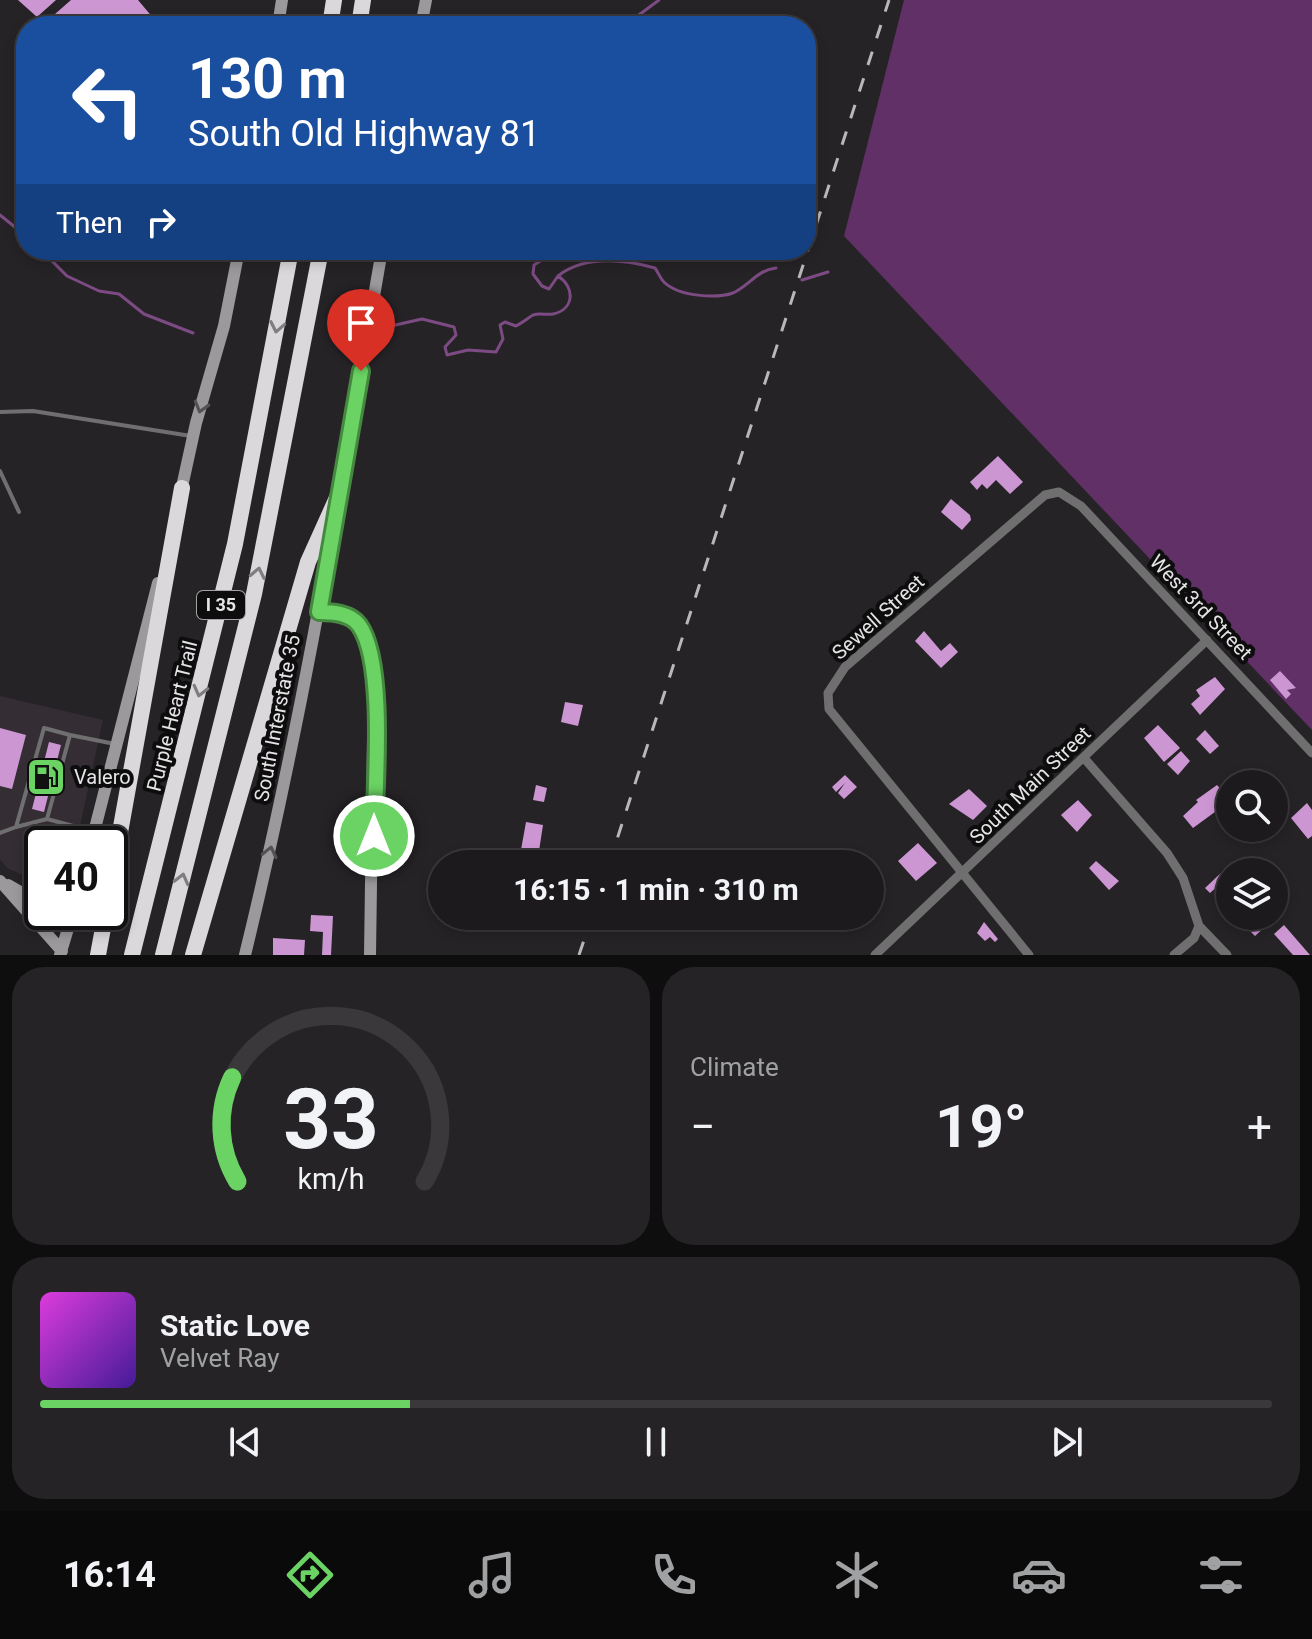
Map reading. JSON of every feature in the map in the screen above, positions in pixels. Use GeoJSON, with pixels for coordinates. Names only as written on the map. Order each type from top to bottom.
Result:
{"type":"FeatureCollection","features":[{"type":"Feature","properties":{"kind":"highway","name":"Purple Heart Trail"},"geometry":{"type":"LineString","coordinates":[[132,955],[231,560],[289,260]]}},
{"type":"Feature","properties":{"kind":"highway","name":"I 35"},"geometry":{"type":"LineString","coordinates":[[163,955],[254,594],[319,260]]}},
{"type":"Feature","properties":{"kind":"highway"},"geometry":{"type":"LineString","coordinates":[[121,826],[182,488]]}},
{"type":"Feature","properties":{"kind":"highway"},"geometry":{"type":"LineString","coordinates":[[193,955],[308,562],[340,491]]}},
{"type":"Feature","properties":{"kind":"highway"},"geometry":{"type":"LineString","coordinates":[[98,955],[103,930]]}},
{"type":"Feature","properties":{"kind":"main road"},"geometry":{"type":"LineString","coordinates":[[96,826],[193,437],[224,326],[237,260]]}},
{"type":"Feature","properties":{"kind":"main road","name":"South Interstate 35"},"geometry":{"type":"LineString","coordinates":[[245,955],[272,844],[319,612],[380,260]]}},
{"type":"Feature","properties":{"kind":"main road"},"geometry":{"type":"LineString","coordinates":[[319,612],[340,613],[359,624],[374,668],[370,955]]}},
{"type":"Feature","properties":{"kind":"main road"},"geometry":{"type":"LineString","coordinates":[[0,880],[24,894]]}},
{"type":"Feature","properties":{"kind":"main road"},"geometry":{"type":"LineString","coordinates":[[0,880],[61,953]]}},
{"type":"Feature","properties":{"kind":"main road"},"geometry":{"type":"LineString","coordinates":[[61,953],[68,930]]}},
{"type":"Feature","properties":{"kind":"street","name":"West 3rd Street"},"geometry":{"type":"LineString","coordinates":[[1059,492],[1081,506],[1312,753]]}},
{"type":"Feature","properties":{"kind":"street","name":"Sewell Street"},"geometry":{"type":"LineString","coordinates":[[1029,955],[829,709],[828,693],[845,667],[1045,495],[1059,492]]}},
{"type":"Feature","properties":{"kind":"street","name":"South Main Street"},"geometry":{"type":"LineString","coordinates":[[875,955],[1207,640]]}},
{"type":"Feature","properties":{"kind":"street"},"geometry":{"type":"LineString","coordinates":[[1084,758],[1167,853],[1183,878],[1199,926],[1227,955]]}},
{"type":"Feature","properties":{"kind":"street"},"geometry":{"type":"LineString","coordinates":[[1174,955],[1194,938],[1199,926]]}},
{"type":"Feature","properties":{"kind":"lane"},"geometry":{"type":"LineString","coordinates":[[0,412],[33,411],[193,437]]}},
{"type":"Feature","properties":{"kind":"lane"},"geometry":{"type":"LineString","coordinates":[[0,471],[19,512]]}},
{"type":"Feature","properties":{"kind":"lane"},"geometry":{"type":"LineString","coordinates":[[16,827],[44,728],[117,745]]}},
{"type":"Feature","properties":{"kind":"lane"},"geometry":{"type":"LineString","coordinates":[[47,819],[70,735]]}},
{"type":"Feature","properties":{"kind":"lane"},"geometry":{"type":"LineString","coordinates":[[0,833],[47,819],[64,826]]}},
{"type":"Feature","properties":{"kind":"shaded area"},"geometry":{"type":"Polygon","coordinates":[[[904,0],[1312,0],[1312,730],[844,236],[904,0]]]}},
{"type":"Feature","properties":{"kind":"shaded area"},"geometry":{"type":"Polygon","coordinates":[[[0,696],[103,720],[80,826],[24,826],[24,875],[7,868],[0,859],[0,696]]]}},
{"type":"Feature","properties":{"kind":"building"},"geometry":{"type":"Polygon","coordinates":[[[18,0],[56,0],[38,16],[18,0]]]}},
{"type":"Feature","properties":{"kind":"building"},"geometry":{"type":"Polygon","coordinates":[[[71,0],[138,0],[151,16],[53,16],[71,0]]]}},
{"type":"Feature","properties":{"kind":"building"},"geometry":{"type":"Polygon","coordinates":[[[998,456],[1023,482],[1010,494],[996,480],[987,489],[982,484],[977,490],[970,482],[998,456]]]}},
{"type":"Feature","properties":{"kind":"building"},"geometry":{"type":"Polygon","coordinates":[[[951,499],[970,515],[971,520],[962,530],[941,512],[951,499]]]}},
{"type":"Feature","properties":{"kind":"building"},"geometry":{"type":"Polygon","coordinates":[[[924,631],[941,651],[950,643],[958,652],[941,668],[915,641],[924,631]]]}},
{"type":"Feature","properties":{"kind":"building"},"geometry":{"type":"Polygon","coordinates":[[[1280,671],[1296,688],[1287,690],[1291,694],[1286,699],[1270,680],[1280,671]]]}},
{"type":"Feature","properties":{"kind":"building"},"geometry":{"type":"Polygon","coordinates":[[[1215,677],[1225,689],[1200,715],[1191,704],[1200,696],[1196,690],[1215,677]]]}},
{"type":"Feature","properties":{"kind":"building"},"geometry":{"type":"Polygon","coordinates":[[[565,702],[583,705],[578,726],[561,722],[565,702]]]}},
{"type":"Feature","properties":{"kind":"building"},"geometry":{"type":"Polygon","coordinates":[[[1158,725],[1180,748],[1164,762],[1144,738],[1158,725]]]}},
{"type":"Feature","properties":{"kind":"building"},"geometry":{"type":"Polygon","coordinates":[[[0,728],[26,735],[12,789],[0,786],[0,728]]]}},
{"type":"Feature","properties":{"kind":"building"},"geometry":{"type":"Polygon","coordinates":[[[1205,730],[1219,746],[1210,754],[1196,739],[1205,730]]]}},
{"type":"Feature","properties":{"kind":"building","name":"Valero"},"geometry":{"type":"Polygon","coordinates":[[[49,742],[61,745],[44,812],[32,809],[49,742]]]}},
{"type":"Feature","properties":{"kind":"building"},"geometry":{"type":"Polygon","coordinates":[[[1181,751],[1190,761],[1178,775],[1167,764],[1181,751]]]}},
{"type":"Feature","properties":{"kind":"building"},"geometry":{"type":"Polygon","coordinates":[[[845,775],[857,787],[844,799],[838,793],[845,783],[836,792],[832,787],[845,775]]]}},
{"type":"Feature","properties":{"kind":"building"},"geometry":{"type":"Polygon","coordinates":[[[536,785],[547,788],[544,802],[533,800],[536,785]]]}},
{"type":"Feature","properties":{"kind":"building"},"geometry":{"type":"Polygon","coordinates":[[[1216,786],[1216,811],[1193,828],[1183,816],[1198,802],[1196,800],[1216,786]]]}},
{"type":"Feature","properties":{"kind":"building"},"geometry":{"type":"Polygon","coordinates":[[[969,789],[987,806],[973,820],[949,804],[969,789]]]}},
{"type":"Feature","properties":{"kind":"building"},"geometry":{"type":"Polygon","coordinates":[[[1078,800],[1092,815],[1077,832],[1061,815],[1078,800]]]}},
{"type":"Feature","properties":{"kind":"building"},"geometry":{"type":"Polygon","coordinates":[[[1307,803],[1312,810],[1312,836],[1308,839],[1291,818],[1307,803]]]}},
{"type":"Feature","properties":{"kind":"building"},"geometry":{"type":"Polygon","coordinates":[[[526,822],[543,825],[539,850],[521,850],[526,822]]]}},
{"type":"Feature","properties":{"kind":"building"},"geometry":{"type":"Polygon","coordinates":[[[918,843],[937,863],[916,881],[898,861],[918,843]]]}},
{"type":"Feature","properties":{"kind":"building"},"geometry":{"type":"Polygon","coordinates":[[[1096,861],[1119,881],[1109,890],[1089,868],[1096,861]]]}},
{"type":"Feature","properties":{"kind":"building"},"geometry":{"type":"Polygon","coordinates":[[[1216,878],[1216,888],[1210,893],[1205,888],[1216,878]]]}},
{"type":"Feature","properties":{"kind":"building"},"geometry":{"type":"Polygon","coordinates":[[[311,915],[333,916],[331,955],[322,955],[323,932],[310,931],[311,915]]]}},
{"type":"Feature","properties":{"kind":"building"},"geometry":{"type":"Polygon","coordinates":[[[984,922],[998,939],[995,942],[990,937],[985,941],[977,933],[984,922]]]}},
{"type":"Feature","properties":{"kind":"building"},"geometry":{"type":"Polygon","coordinates":[[[1278,930],[1288,930],[1310,955],[1293,955],[1274,934],[1278,930]]]}},
{"type":"Feature","properties":{"kind":"building"},"geometry":{"type":"Polygon","coordinates":[[[273,938],[305,940],[304,955],[273,955],[273,938]]]}},
{"type":"Feature","properties":{"kind":"waterway"},"geometry":{"type":"LineString","coordinates":[[637,16],[659,0]]}},
{"type":"Feature","properties":{"kind":"waterway"},"geometry":{"type":"LineString","coordinates":[[0,215],[16,228]]}},
{"type":"Feature","properties":{"kind":"waterway"},"geometry":{"type":"LineString","coordinates":[[51,260],[67,276],[99,291],[119,294],[144,314],[193,333]]}},
{"type":"Feature","properties":{"kind":"waterway"},"geometry":{"type":"LineString","coordinates":[[542,260],[534,265],[533,274],[542,286],[549,289],[558,276]]}},
{"type":"Feature","properties":{"kind":"waterway"},"geometry":{"type":"LineString","coordinates":[[391,326],[422,319],[454,327],[456,335],[445,347],[447,355],[468,350],[496,352],[503,339],[500,325],[505,322],[516,326],[533,315],[553,314],[565,308],[570,292],[558,276],[580,265],[617,261],[655,268],[671,287],[708,296],[733,293],[769,269],[776,268]]}},
{"type":"Feature","properties":{"kind":"waterway"},"geometry":{"type":"LineString","coordinates":[[802,280],[828,272]]}},
{"type":"Feature","properties":{"kind":"railway"},"geometry":{"type":"LineString","coordinates":[[816,225],[889,0]]}},
{"type":"Feature","properties":{"kind":"railway"},"geometry":{"type":"LineString","coordinates":[[614,850],[805,260]]}},
{"type":"Feature","properties":{"kind":"railway"},"geometry":{"type":"LineString","coordinates":[[579,955],[587,930]]}},
{"type":"Feature","properties":{"kind":"place","name":"Valero"},"geometry":{"type":"Point","coordinates":[46,777]}},
{"type":"Feature","properties":{"kind":"route"},"geometry":{"type":"LineString","coordinates":[[361,371],[319,612],[340,613],[359,624],[374,668],[374,836]]}}]}
